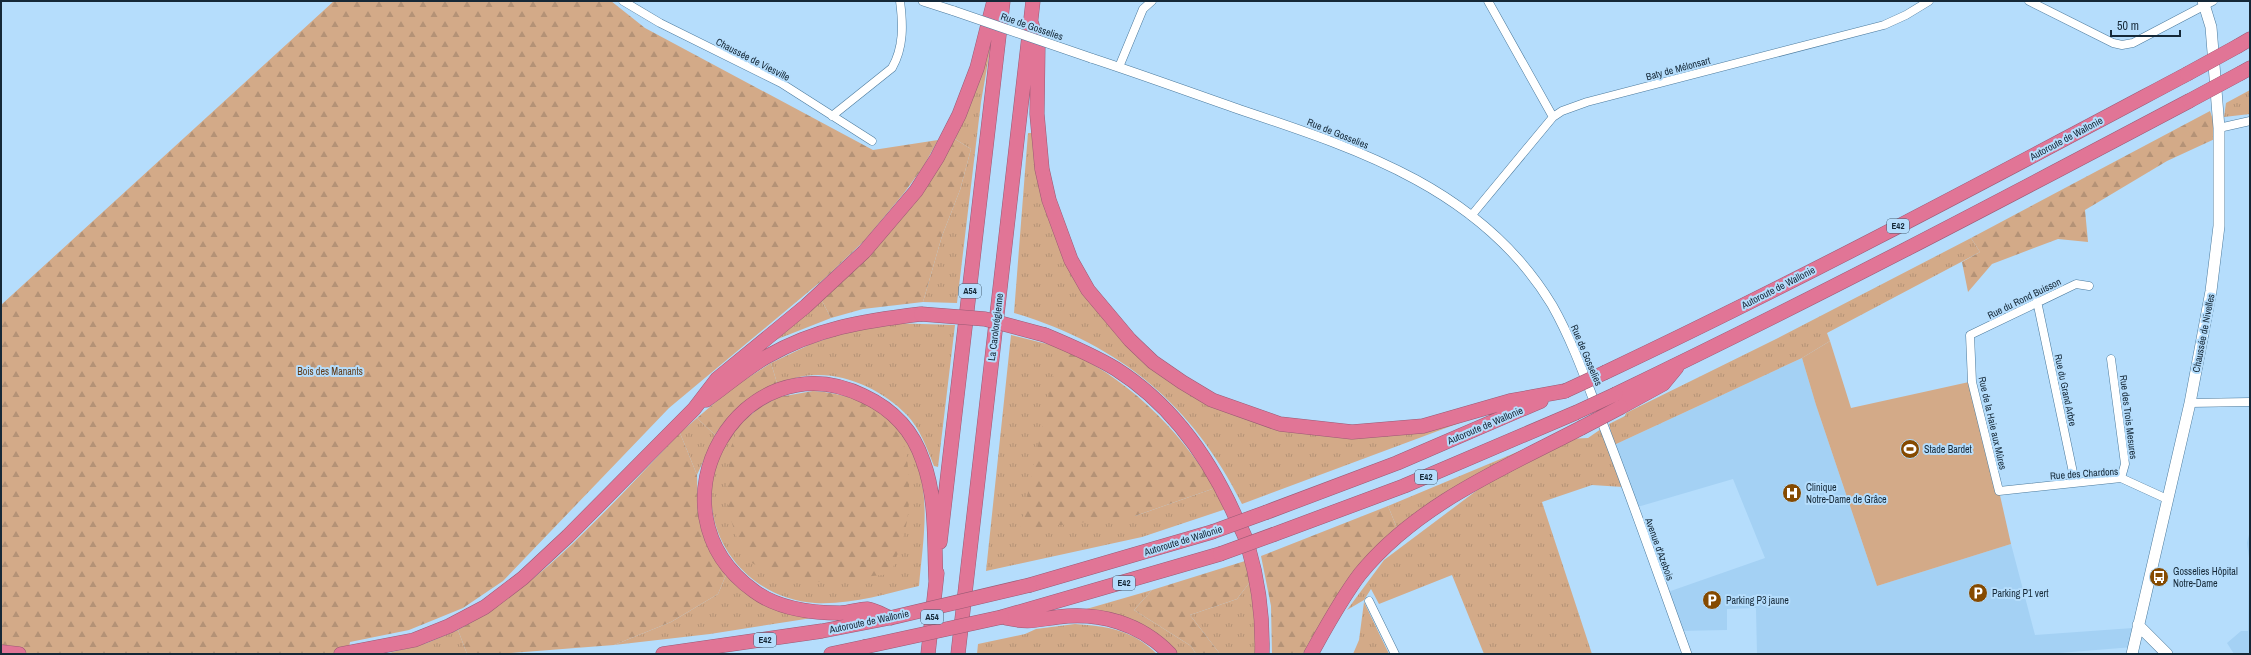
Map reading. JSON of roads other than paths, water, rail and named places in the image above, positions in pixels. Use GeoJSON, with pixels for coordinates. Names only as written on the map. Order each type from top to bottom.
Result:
{"type":"FeatureCollection","features":[{"type":"Feature","properties":{"kind":"highway"},"geometry":{"type":"LineString","coordinates":[[341,654],[414,640],[450,626],[484,607],[523,578],[568,536],[694,409],[717,379],[806,306],[864,252],[916,191],[937,158],[959,115],[977,68],[994,1]]}},
{"type":"Feature","properties":{"kind":"highway","name":"A54"},"geometry":{"type":"LineString","coordinates":[[928,654],[1003,1]]}},
{"type":"Feature","properties":{"kind":"highway","name":"La Carolorégienne"},"geometry":{"type":"LineString","coordinates":[[958,654],[1033,1]]}},
{"type":"Feature","properties":{"kind":"highway"},"geometry":{"type":"LineString","coordinates":[[1030,22],[1038,45],[1037,114],[1042,169],[1049,200],[1071,260],[1088,290],[1130,340],[1153,362],[1182,382],[1212,400],[1280,424],[1352,432],[1423,426],[1510,401],[1565,390]]}},
{"type":"Feature","properties":{"kind":"highway","name":"Autoroute de Wallonie"},"geometry":{"type":"LineString","coordinates":[[663,654],[724,646],[867,616],[890,618],[1030,585],[1212,532],[1397,463],[1606,372],[1744,305],[1973,188],[2244,43]]}},
{"type":"Feature","properties":{"kind":"highway","name":"E42"},"geometry":{"type":"LineString","coordinates":[[1027,616],[1220,554],[1275,534],[1404,486],[1575,413],[1680,363],[1983,210],[2245,71]]}},
{"type":"Feature","properties":{"kind":"highway"},"geometry":{"type":"LineString","coordinates":[[694,409],[765,358],[809,336],[856,322],[920,314],[985,319],[1045,334],[1116,369],[1149,396],[1180,426],[1203,455],[1223,489],[1248,545],[1261,609],[1262,654]]}},
{"type":"Feature","properties":{"kind":"highway"},"geometry":{"type":"LineString","coordinates":[[1311,654],[1331,617],[1360,574],[1388,545],[1425,513],[1470,486],[1663,384],[1680,363]]}},
{"type":"Feature","properties":{"kind":"highway"},"geometry":{"type":"LineString","coordinates":[[867,616],[802,611],[778,604],[754,592],[726,564],[710,535],[704,502],[705,486],[707,470],[718,441],[731,424],[746,409],[780,390],[799,385],[817,384],[836,386],[855,391],[887,409],[912,436],[924,461],[931,490],[936,581]]}},
{"type":"Feature","properties":{"kind":"highway"},"geometry":{"type":"LineString","coordinates":[[963,605],[968,654]]}},
{"type":"Feature","properties":{"kind":"highway"},"geometry":{"type":"LineString","coordinates":[[831,654],[1002,617],[1027,616],[1089,616],[1113,619],[1138,629],[1160,644],[1170,654]]}},
{"type":"Feature","properties":{"kind":"highway"},"geometry":{"type":"LineString","coordinates":[[1,652],[19,654]]}},
{"type":"Feature","properties":{"kind":"main road","name":"Chaussée de Nivelles"},"geometry":{"type":"LineString","coordinates":[[2132,654],[2190,403],[2211,291],[2219,226],[2219,128],[2211,27],[2207,3]]}},
{"type":"Feature","properties":{"kind":"main road"},"geometry":{"type":"LineString","coordinates":[[2138,625],[2167,654]]}},
{"type":"Feature","properties":{"kind":"street","name":"Chaussée de Viesville"},"geometry":{"type":"LineString","coordinates":[[623,1],[660,23],[780,83],[872,141]]}},
{"type":"Feature","properties":{"kind":"street"},"geometry":{"type":"LineString","coordinates":[[832,116],[892,68],[898,59],[902,41],[900,1]]}},
{"type":"Feature","properties":{"kind":"street","name":"Rue de Gosselies"},"geometry":{"type":"LineString","coordinates":[[923,1],[1324,138],[1408,174],[1447,197],[1499,240],[1530,273],[1551,304],[1572,343],[1614,451]]}},
{"type":"Feature","properties":{"kind":"street"},"geometry":{"type":"LineString","coordinates":[[1118,67],[1143,9],[1152,1]]}},
{"type":"Feature","properties":{"kind":"street"},"geometry":{"type":"LineString","coordinates":[[1488,1],[1553,117]]}},
{"type":"Feature","properties":{"kind":"street","name":"Baty de Mélonsart"},"geometry":{"type":"LineString","coordinates":[[1471,216],[1553,117],[1562,111],[1588,102],[1884,25],[1906,15],[1929,1]]}},
{"type":"Feature","properties":{"kind":"street"},"geometry":{"type":"LineString","coordinates":[[2029,1],[2113,43],[2122,45],[2134,43],[2207,3]]}},
{"type":"Feature","properties":{"kind":"street"},"geometry":{"type":"LineString","coordinates":[[2219,128],[2250,121]]}},
{"type":"Feature","properties":{"kind":"street","name":"Rue du Rond Buisson"},"geometry":{"type":"LineString","coordinates":[[1970,335],[2037,301],[2076,284],[2089,286]]}},
{"type":"Feature","properties":{"kind":"street","name":"Rue du Grand Arbre"},"geometry":{"type":"LineString","coordinates":[[2037,301],[2075,482]]}},
{"type":"Feature","properties":{"kind":"street","name":"Rue de la Haie aux Mûres"},"geometry":{"type":"LineString","coordinates":[[1970,335],[1972,382],[1999,491]]}},
{"type":"Feature","properties":{"kind":"street","name":"Rue des Trois Mesures"},"geometry":{"type":"LineString","coordinates":[[2111,359],[2125,464],[2121,478]]}},
{"type":"Feature","properties":{"kind":"street"},"geometry":{"type":"LineString","coordinates":[[2190,403],[2250,402]]}},
{"type":"Feature","properties":{"kind":"street","name":"Avenue d'Azebois"},"geometry":{"type":"LineString","coordinates":[[1614,451],[1687,654]]}},
{"type":"Feature","properties":{"kind":"street","name":"Rue des Chardons"},"geometry":{"type":"LineString","coordinates":[[1999,491],[2121,478],[2167,499]]}},
{"type":"Feature","properties":{"kind":"street"},"geometry":{"type":"LineString","coordinates":[[1369,601],[1395,654]]}},
{"type":"Feature","properties":{"kind":"place","name":"Stade Bardet"},"geometry":{"type":"Point","coordinates":[1910,449]}},
{"type":"Feature","properties":{"kind":"place","name":"Clinique Notre-Dame de Grâce"},"geometry":{"type":"Point","coordinates":[1792,493]}},
{"type":"Feature","properties":{"kind":"place","name":"Gosselies Hôpital Notre-Dame"},"geometry":{"type":"Point","coordinates":[2159,577]}},
{"type":"Feature","properties":{"kind":"place","name":"Parking P1 vert"},"geometry":{"type":"Point","coordinates":[1978,593]}},
{"type":"Feature","properties":{"kind":"place","name":"Parking P3 jaune"},"geometry":{"type":"Point","coordinates":[1712,600]}},
{"type":"Feature","properties":{"kind":"park label","name":"Bois des Manants"},"geometry":{"type":"Point","coordinates":[330,371]}}]}
